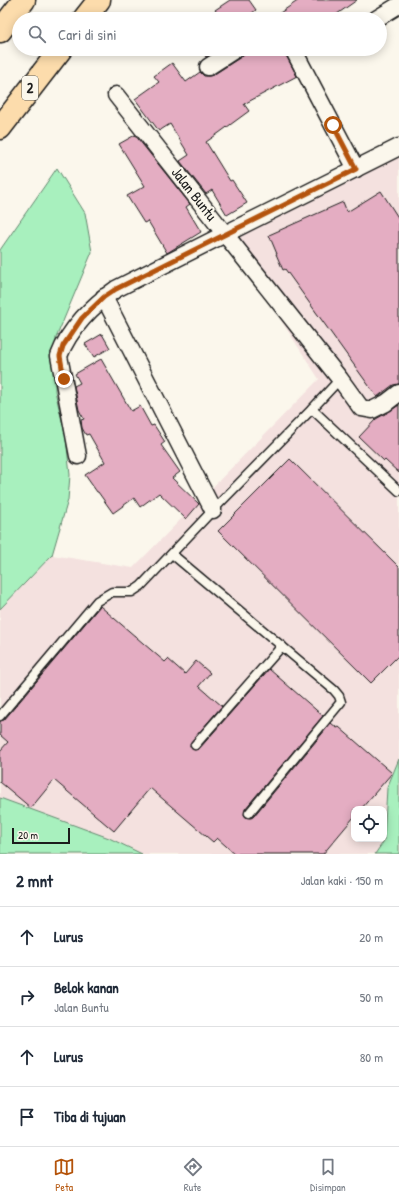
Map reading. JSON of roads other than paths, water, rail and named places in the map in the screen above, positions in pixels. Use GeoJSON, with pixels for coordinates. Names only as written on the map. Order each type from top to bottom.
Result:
{"type":"FeatureCollection","features":[{"type":"Feature","properties":{"kind":"highway"},"geometry":{"type":"LineString","coordinates":[[15,12],[24,0]]}},
{"type":"Feature","properties":{"kind":"highway"},"geometry":{"type":"LineString","coordinates":[[90,12],[99,0]]}},
{"type":"Feature","properties":{"kind":"highway"},"geometry":{"type":"LineString","coordinates":[[0,31],[12,16]]}},
{"type":"Feature","properties":{"kind":"highway","name":"2"},"geometry":{"type":"LineString","coordinates":[[0,128],[56,56]]}},
{"type":"Feature","properties":{"kind":"street"},"geometry":{"type":"LineString","coordinates":[[387,12],[399,5]]}},
{"type":"Feature","properties":{"kind":"street"},"geometry":{"type":"LineString","coordinates":[[208,67],[225,56]]}},
{"type":"Feature","properties":{"kind":"street"},"geometry":{"type":"LineString","coordinates":[[297,56],[356,169]]}},
{"type":"Feature","properties":{"kind":"street","name":"Jalan Buntu"},"geometry":{"type":"LineString","coordinates":[[116,96],[225,234],[399,147]]}},
{"type":"Feature","properties":{"kind":"street"},"geometry":{"type":"LineString","coordinates":[[78,456],[60,356],[63,346],[82,318],[104,297],[116,289],[225,234],[340,379],[361,408],[372,410],[399,393]]}},
{"type":"Feature","properties":{"kind":"street"},"geometry":{"type":"LineString","coordinates":[[104,297],[213,510]]}},
{"type":"Feature","properties":{"kind":"lane"},"geometry":{"type":"LineString","coordinates":[[0,716],[97,601],[112,592],[132,592],[141,586],[340,379]]}},
{"type":"Feature","properties":{"kind":"lane"},"geometry":{"type":"LineString","coordinates":[[312,409],[399,491]]}},
{"type":"Feature","properties":{"kind":"lane"},"geometry":{"type":"LineString","coordinates":[[172,554],[334,690],[339,696],[341,702],[249,813]]}},
{"type":"Feature","properties":{"kind":"lane"},"geometry":{"type":"LineString","coordinates":[[194,745],[282,646]]}}]}
